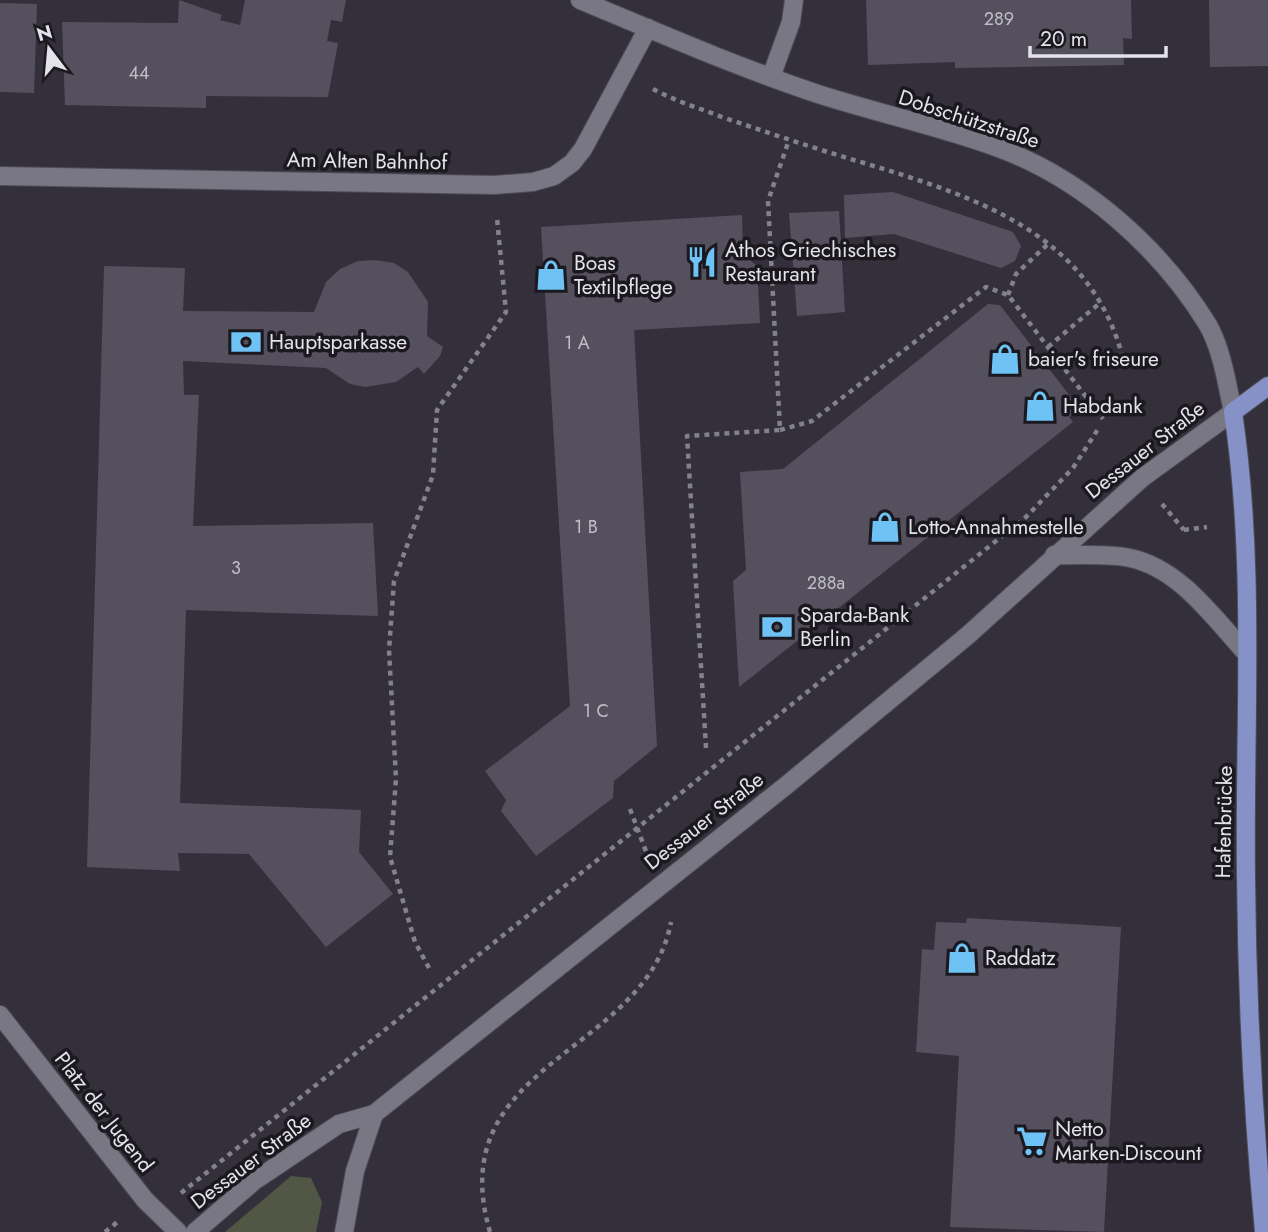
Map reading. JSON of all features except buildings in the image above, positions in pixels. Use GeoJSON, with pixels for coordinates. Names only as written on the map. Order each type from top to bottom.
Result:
{"type":"FeatureCollection","features":[{"type":"Feature","properties":{"kind":"main road","name":"Dessauer Straße"},"geometry":{"type":"LineString","coordinates":[[1233,412],[1268,386]]}},
{"type":"Feature","properties":{"kind":"main road","name":"Hafenbrücke"},"geometry":{"type":"LineString","coordinates":[[1233,412],[1242,489],[1246,653],[1246,877],[1253,1089],[1264,1232]]}},
{"type":"Feature","properties":{"kind":"street","name":"Dobschützstraße"},"geometry":{"type":"LineString","coordinates":[[580,0],[771,77],[878,113],[998,147],[1041,166],[1082,191],[1119,221],[1159,261],[1208,325],[1233,412]]}},
{"type":"Feature","properties":{"kind":"street"},"geometry":{"type":"LineString","coordinates":[[771,77],[791,22],[794,0]]}},
{"type":"Feature","properties":{"kind":"street","name":"Am Alten Bahnhof"},"geometry":{"type":"LineString","coordinates":[[0,176],[494,185],[543,179],[554,176],[572,163],[583,149],[648,28]]}},
{"type":"Feature","properties":{"kind":"street","name":"Dessauer Straße"},"geometry":{"type":"LineString","coordinates":[[195,1232],[254,1181],[339,1124],[374,1114],[798,775],[967,636],[1142,478],[1233,412]]}},
{"type":"Feature","properties":{"kind":"street"},"geometry":{"type":"LineString","coordinates":[[1054,555],[1129,558],[1163,571],[1196,598],[1246,653]]}},
{"type":"Feature","properties":{"kind":"street","name":"Platz der Jugend"},"geometry":{"type":"LineString","coordinates":[[0,1015],[157,1212],[178,1232]]}},
{"type":"Feature","properties":{"kind":"street"},"geometry":{"type":"LineString","coordinates":[[344,1232],[355,1171],[374,1114]]}},
{"type":"Feature","properties":{"kind":"path"},"geometry":{"type":"LineString","coordinates":[[625,73],[667,97],[789,141],[950,189],[1013,218],[1068,260],[1101,302],[1120,344],[1125,367]]}},
{"type":"Feature","properties":{"kind":"path"},"geometry":{"type":"LineString","coordinates":[[780,430],[768,201],[789,141]]}},
{"type":"Feature","properties":{"kind":"path"},"geometry":{"type":"LineString","coordinates":[[429,968],[415,942],[390,858],[396,779],[389,650],[394,581],[433,475],[437,410],[506,312],[494,185]]}},
{"type":"Feature","properties":{"kind":"path"},"geometry":{"type":"LineString","coordinates":[[1008,295],[1016,274],[1049,243]]}},
{"type":"Feature","properties":{"kind":"path"},"geometry":{"type":"LineString","coordinates":[[706,748],[687,436],[780,430],[812,421],[986,287],[1008,295],[1103,419]]}},
{"type":"Feature","properties":{"kind":"path"},"geometry":{"type":"LineString","coordinates":[[1048,347],[1101,302]]}},
{"type":"Feature","properties":{"kind":"path"},"geometry":{"type":"LineString","coordinates":[[157,1212],[1026,517],[1073,468],[1100,426]]}},
{"type":"Feature","properties":{"kind":"path"},"geometry":{"type":"LineString","coordinates":[[1161,503],[1184,530],[1207,527]]}},
{"type":"Feature","properties":{"kind":"path"},"geometry":{"type":"LineString","coordinates":[[630,809],[637,829]]}},
{"type":"Feature","properties":{"kind":"path"},"geometry":{"type":"LineString","coordinates":[[490,1232],[483,1208],[481,1183],[484,1157],[500,1114],[532,1079],[626,1000],[654,966],[668,936],[671,919]]}},
{"type":"Feature","properties":{"kind":"green space"},"geometry":{"type":"Polygon","coordinates":[[[291,1176],[311,1178],[322,1202],[316,1232],[225,1232],[291,1176]]]}},
{"type":"Feature","properties":{"kind":"place","name":"Athos Griechisches Restaurant"},"geometry":{"type":"Point","coordinates":[702,262]}},
{"type":"Feature","properties":{"kind":"place","name":"Boas Textilpflege"},"geometry":{"type":"Point","coordinates":[551,275]}},
{"type":"Feature","properties":{"kind":"place","name":"Hauptsparkasse"},"geometry":{"type":"Point","coordinates":[246,342]}},
{"type":"Feature","properties":{"kind":"place","name":"baier's friseure"},"geometry":{"type":"Point","coordinates":[1005,359]}},
{"type":"Feature","properties":{"kind":"place","name":"Habdank"},"geometry":{"type":"Point","coordinates":[1040,406]}},
{"type":"Feature","properties":{"kind":"place","name":"Lotto-Annahmestelle"},"geometry":{"type":"Point","coordinates":[885,527]}},
{"type":"Feature","properties":{"kind":"place","name":"Sparda-Bank Berlin"},"geometry":{"type":"Point","coordinates":[777,627]}},
{"type":"Feature","properties":{"kind":"place","name":"Raddatz"},"geometry":{"type":"Point","coordinates":[962,958]}},
{"type":"Feature","properties":{"kind":"place","name":"Netto Marken-Discount"},"geometry":{"type":"Point","coordinates":[1032,1141]}}]}
